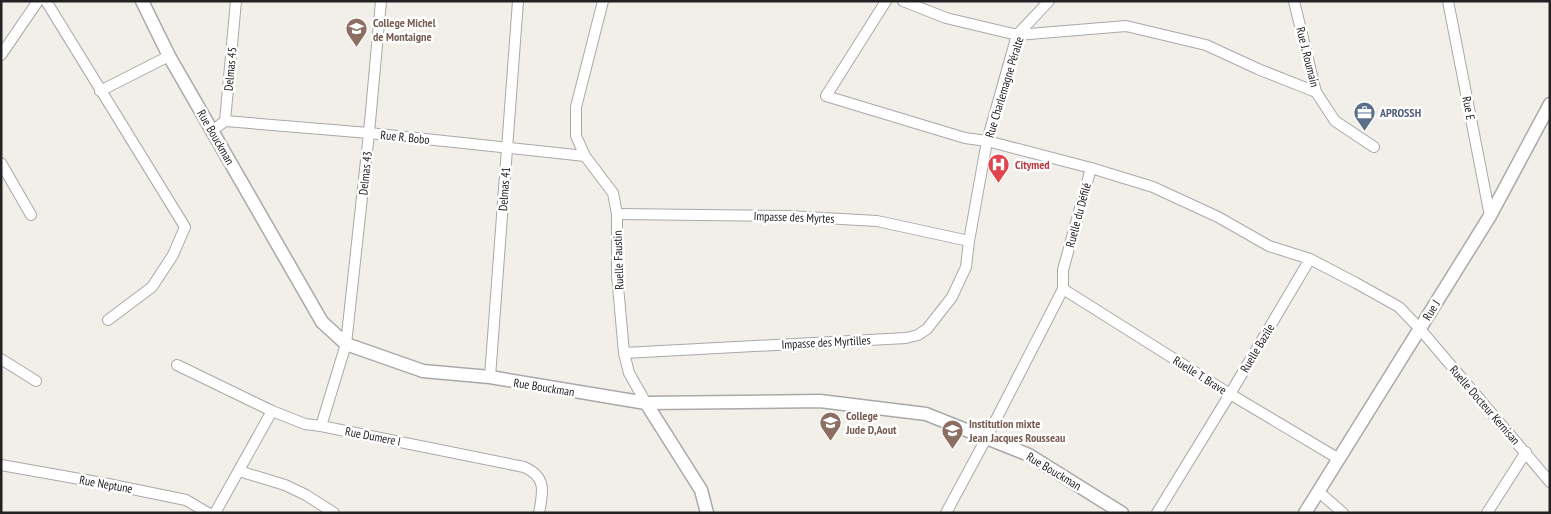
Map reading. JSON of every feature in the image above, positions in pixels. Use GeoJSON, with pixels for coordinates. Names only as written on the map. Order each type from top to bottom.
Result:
{"type":"FeatureCollection","features":[{"type":"Feature","properties":{"kind":"street"},"geometry":{"type":"LineString","coordinates":[[1,55],[38,1]]}},
{"type":"Feature","properties":{"kind":"street"},"geometry":{"type":"LineString","coordinates":[[46,1],[185,228],[173,255],[152,287],[108,320]]}},
{"type":"Feature","properties":{"kind":"street","name":"Rue Bouckman"},"geometry":{"type":"LineString","coordinates":[[142,1],[169,56],[322,322],[346,344],[423,371],[490,377],[646,403],[820,401],[926,414],[1029,455],[1122,513]]}},
{"type":"Feature","properties":{"kind":"street","name":"Delmas 45"},"geometry":{"type":"LineString","coordinates":[[225,120],[236,1]]}},
{"type":"Feature","properties":{"kind":"street","name":"Delmas 43"},"geometry":{"type":"LineString","coordinates":[[321,426],[346,344],[381,1]]}},
{"type":"Feature","properties":{"kind":"street","name":"Delmas 41"},"geometry":{"type":"LineString","coordinates":[[490,377],[518,1]]}},
{"type":"Feature","properties":{"kind":"street","name":"Ruelle Faustin"},"geometry":{"type":"LineString","coordinates":[[603,1],[576,107],[576,136],[585,156],[613,194],[617,214],[617,275],[624,353],[629,373],[701,490],[707,513]]}},
{"type":"Feature","properties":{"kind":"street"},"geometry":{"type":"LineString","coordinates":[[886,1],[826,96],[965,138],[987,141],[1091,168]]}},
{"type":"Feature","properties":{"kind":"street"},"geometry":{"type":"LineString","coordinates":[[903,1],[946,18],[1017,35],[1126,26],[1206,45],[1258,69],[1316,92]]}},
{"type":"Feature","properties":{"kind":"street","name":"Rue Charlemagne Péralte"},"geometry":{"type":"LineString","coordinates":[[969,241],[987,141],[1017,35],[1049,1]]}},
{"type":"Feature","properties":{"kind":"street","name":"Rue J. Roumain"},"geometry":{"type":"LineString","coordinates":[[1294,1],[1316,92],[1335,121],[1374,147]]}},
{"type":"Feature","properties":{"kind":"street","name":"Rue E"},"geometry":{"type":"LineString","coordinates":[[1448,1],[1490,216]]}},
{"type":"Feature","properties":{"kind":"street"},"geometry":{"type":"LineString","coordinates":[[100,91],[169,56]]}},
{"type":"Feature","properties":{"kind":"street","name":"Rue J"},"geometry":{"type":"LineString","coordinates":[[1306,513],[1490,216],[1550,104]]}},
{"type":"Feature","properties":{"kind":"street"},"geometry":{"type":"LineString","coordinates":[[212,131],[225,120]]}},
{"type":"Feature","properties":{"kind":"street","name":"Rue R. Bobo"},"geometry":{"type":"LineString","coordinates":[[225,120],[585,156]]}},
{"type":"Feature","properties":{"kind":"street"},"geometry":{"type":"LineString","coordinates":[[1,163],[31,215]]}},
{"type":"Feature","properties":{"kind":"street","name":"Ruelle du Défilé"},"geometry":{"type":"LineString","coordinates":[[946,513],[1063,289],[1063,270],[1091,168],[1154,187],[1218,217],[1269,246],[1310,259],[1399,307],[1420,328]]}},
{"type":"Feature","properties":{"kind":"street","name":"Impasse des Myrtes"},"geometry":{"type":"LineString","coordinates":[[617,214],[788,216],[877,221],[969,241]]}},
{"type":"Feature","properties":{"kind":"street","name":"Impasse des Myrtilles"},"geometry":{"type":"LineString","coordinates":[[624,353],[860,341],[906,338],[918,335],[927,329],[952,297],[966,266],[969,241]]}},
{"type":"Feature","properties":{"kind":"street","name":"Ruelle Bazile"},"geometry":{"type":"LineString","coordinates":[[1156,513],[1230,394],[1310,259]]}},
{"type":"Feature","properties":{"kind":"street","name":"Ruelle T. Brave"},"geometry":{"type":"LineString","coordinates":[[1063,289],[1230,394],[1339,459]]}},
{"type":"Feature","properties":{"kind":"street","name":"Ruelle Docteur Kernisan"},"geometry":{"type":"LineString","coordinates":[[1420,328],[1549,480]]}},
{"type":"Feature","properties":{"kind":"street"},"geometry":{"type":"LineString","coordinates":[[1,359],[36,381]]}},
{"type":"Feature","properties":{"kind":"street","name":"Rue Dumere I"},"geometry":{"type":"LineString","coordinates":[[177,365],[272,411],[306,424],[524,467],[534,471],[540,480],[543,491],[539,513]]}},
{"type":"Feature","properties":{"kind":"street"},"geometry":{"type":"LineString","coordinates":[[215,513],[272,411]]}},
{"type":"Feature","properties":{"kind":"street"},"geometry":{"type":"LineString","coordinates":[[1486,513],[1526,452]]}},
{"type":"Feature","properties":{"kind":"street","name":"Rue Neptune"},"geometry":{"type":"LineString","coordinates":[[1,465],[186,500],[208,513]]}},
{"type":"Feature","properties":{"kind":"street"},"geometry":{"type":"LineString","coordinates":[[239,471],[285,485],[306,495],[334,513]]}},
{"type":"Feature","properties":{"kind":"street"},"geometry":{"type":"LineString","coordinates":[[1319,492],[1342,513]]}},
{"type":"Feature","properties":{"kind":"place","name":"College Michel de Montaigne"},"geometry":{"type":"Point","coordinates":[357,48]}},
{"type":"Feature","properties":{"kind":"place","name":"APROSSH"},"geometry":{"type":"Point","coordinates":[1364,131]}},
{"type":"Feature","properties":{"kind":"place","name":"Citymed"},"geometry":{"type":"Point","coordinates":[999,183]}},
{"type":"Feature","properties":{"kind":"place","name":"College Jude D,Aout"},"geometry":{"type":"Point","coordinates":[830,441]}},
{"type":"Feature","properties":{"kind":"place","name":"Institution mixte Jean Jacques Rousseau"},"geometry":{"type":"Point","coordinates":[953,449]}}]}
